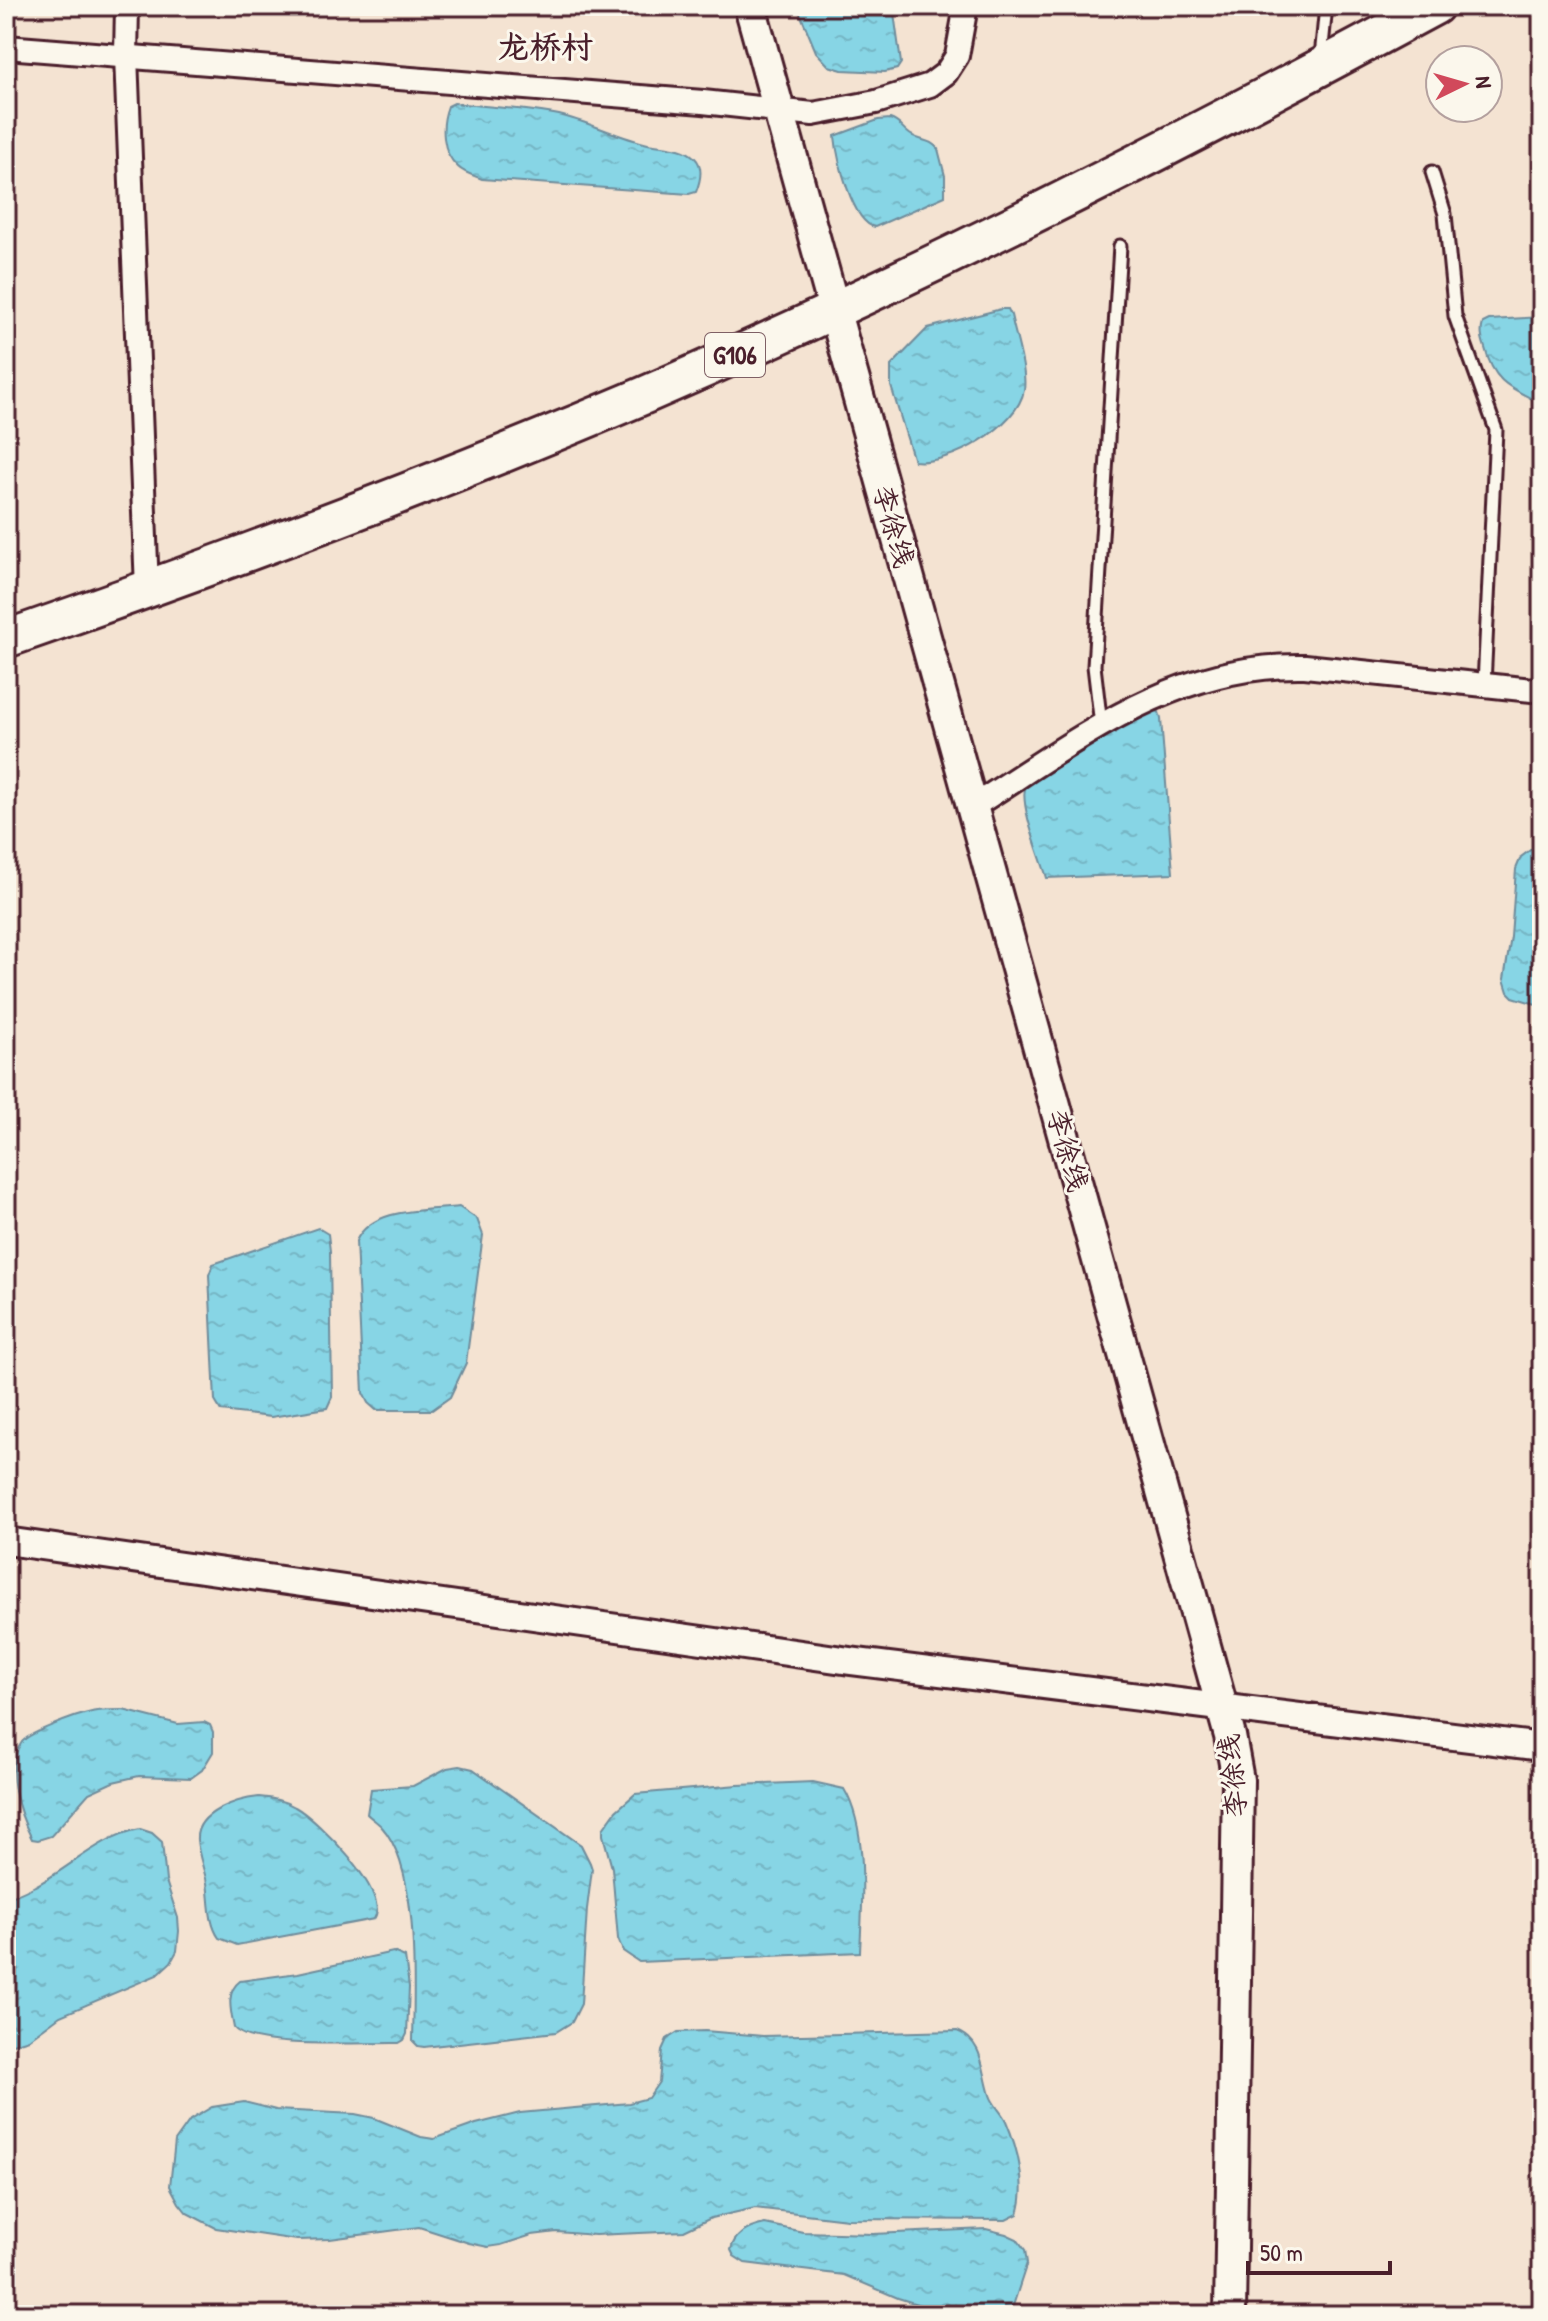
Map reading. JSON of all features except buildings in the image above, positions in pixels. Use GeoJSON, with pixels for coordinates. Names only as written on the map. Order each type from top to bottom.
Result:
{"type":"FeatureCollection","features":[{"type":"Feature","properties":{"kind":"highway","name":"G106"},"geometry":{"type":"LineString","coordinates":[[6,639],[381,503],[688,376],[934,263],[1435,6]]}},
{"type":"Feature","properties":{"kind":"main road","name":"李徐线"},"geometry":{"type":"LineString","coordinates":[[750,6],[1222,1706],[1238,1780],[1230,2315]]}},
{"type":"Feature","properties":{"kind":"street"},"geometry":{"type":"LineString","coordinates":[[127,6],[126,56],[147,589]]}},
{"type":"Feature","properties":{"kind":"street"},"geometry":{"type":"LineString","coordinates":[[6,47],[703,102],[813,114],[837,111],[930,85],[946,73],[957,56],[966,6]]}},
{"type":"Feature","properties":{"kind":"street"},"geometry":{"type":"LineString","coordinates":[[972,807],[1130,707],[1163,692],[1236,670],[1305,666],[1532,690],[1542,686]]}},
{"type":"Feature","properties":{"kind":"street"},"geometry":{"type":"LineString","coordinates":[[6,1541],[850,1661],[1542,1747]]}},
{"type":"Feature","properties":{"kind":"lane"},"geometry":{"type":"LineString","coordinates":[[1320,67],[1326,6]]}},
{"type":"Feature","properties":{"kind":"lane"},"geometry":{"type":"LineString","coordinates":[[1432,172],[1445,214],[1455,316],[1496,430],[1484,685]]}},
{"type":"Feature","properties":{"kind":"lane"},"geometry":{"type":"LineString","coordinates":[[1101,725],[1094,666],[1120,246]]}},
{"type":"Feature","properties":{"kind":"water"},"geometry":{"type":"Polygon","coordinates":[[[797,6],[893,6],[901,63],[897,69],[885,72],[842,70],[829,66],[816,52],[797,6]]]}},
{"type":"Feature","properties":{"kind":"water"},"geometry":{"type":"Polygon","coordinates":[[[454,103],[559,115],[637,141],[679,149],[695,158],[700,166],[696,192],[689,194],[482,179],[460,169],[448,154],[444,121],[448,106],[454,103]]]}},
{"type":"Feature","properties":{"kind":"water"},"geometry":{"type":"Polygon","coordinates":[[[890,119],[938,149],[945,176],[945,196],[875,227],[859,214],[853,202],[842,173],[835,136],[878,120],[890,119]]]}},
{"type":"Feature","properties":{"kind":"water"},"geometry":{"type":"Polygon","coordinates":[[[1008,309],[1011,315],[1022,363],[1024,390],[1019,404],[996,430],[980,441],[945,457],[914,461],[891,386],[891,366],[928,328],[1008,309]]]}},
{"type":"Feature","properties":{"kind":"water"},"geometry":{"type":"Polygon","coordinates":[[[1542,317],[1542,404],[1513,389],[1493,370],[1482,333],[1483,323],[1489,320],[1542,317]]]}},
{"type":"Feature","properties":{"kind":"water"},"geometry":{"type":"Polygon","coordinates":[[[1152,710],[1159,712],[1161,719],[1173,873],[1047,878],[1025,804],[1026,785],[1134,716],[1152,710]]]}},
{"type":"Feature","properties":{"kind":"water"},"geometry":{"type":"Polygon","coordinates":[[[1537,845],[1542,845],[1542,1006],[1513,997],[1504,979],[1511,937],[1516,869],[1521,857],[1537,845]]]}},
{"type":"Feature","properties":{"kind":"water"},"geometry":{"type":"Polygon","coordinates":[[[459,1207],[477,1219],[483,1235],[466,1363],[450,1397],[432,1410],[376,1410],[363,1393],[356,1241],[364,1230],[387,1216],[459,1207]]]}},
{"type":"Feature","properties":{"kind":"water"},"geometry":{"type":"Polygon","coordinates":[[[318,1228],[328,1234],[330,1251],[332,1397],[327,1408],[271,1417],[221,1411],[215,1401],[209,1275],[213,1264],[318,1228]]]}},
{"type":"Feature","properties":{"kind":"water"},"geometry":{"type":"Polygon","coordinates":[[[123,1710],[178,1724],[204,1722],[210,1725],[213,1732],[213,1752],[202,1770],[191,1778],[139,1776],[113,1782],[89,1793],[51,1836],[32,1839],[18,1804],[13,1777],[16,1752],[22,1742],[46,1728],[81,1715],[123,1710]]]}},
{"type":"Feature","properties":{"kind":"water"},"geometry":{"type":"Polygon","coordinates":[[[460,1766],[473,1769],[581,1845],[592,1869],[581,2004],[572,2022],[556,2032],[424,2047],[413,2041],[414,1960],[409,1898],[403,1870],[394,1845],[381,1826],[367,1814],[371,1789],[413,1786],[447,1768],[460,1766]]]}},
{"type":"Feature","properties":{"kind":"water"},"geometry":{"type":"Polygon","coordinates":[[[813,1782],[844,1789],[852,1806],[861,1846],[860,1952],[639,1962],[623,1951],[618,1939],[612,1868],[603,1829],[616,1811],[635,1794],[813,1782]]]}},
{"type":"Feature","properties":{"kind":"water"},"geometry":{"type":"Polygon","coordinates":[[[259,1797],[295,1807],[334,1841],[350,1858],[372,1893],[377,1908],[374,1919],[237,1945],[219,1938],[211,1918],[197,1840],[198,1830],[219,1809],[259,1797]]]}},
{"type":"Feature","properties":{"kind":"water"},"geometry":{"type":"Polygon","coordinates":[[[140,1829],[152,1833],[162,1842],[166,1881],[179,1931],[177,1951],[171,1962],[157,1975],[60,2016],[29,2039],[6,2046],[6,1899],[48,1879],[112,1838],[140,1829]]]}},
{"type":"Feature","properties":{"kind":"water"},"geometry":{"type":"Polygon","coordinates":[[[393,1952],[405,1957],[409,1987],[407,2034],[399,2043],[286,2042],[245,2035],[234,2028],[231,1996],[240,1981],[298,1973],[393,1952]]]}},
{"type":"Feature","properties":{"kind":"water"},"geometry":{"type":"Polygon","coordinates":[[[957,2031],[966,2036],[977,2049],[991,2099],[1006,2121],[1014,2143],[1022,2192],[1018,2214],[1006,2220],[847,2219],[755,2208],[711,2218],[684,2231],[595,2235],[557,2232],[488,2247],[419,2227],[330,2239],[297,2240],[216,2228],[187,2213],[170,2186],[175,2141],[190,2120],[212,2107],[244,2102],[276,2110],[355,2114],[434,2139],[520,2113],[629,2103],[648,2098],[659,2082],[662,2050],[667,2039],[678,2032],[763,2036],[957,2031]]]}},
{"type":"Feature","properties":{"kind":"water"},"geometry":{"type":"Polygon","coordinates":[[[765,2224],[803,2232],[873,2234],[986,2229],[1017,2239],[1025,2250],[1027,2263],[1010,2315],[952,2315],[898,2298],[844,2275],[745,2263],[734,2256],[731,2250],[735,2239],[748,2229],[765,2224]]]}},
{"type":"Feature","properties":{"kind":"district","name":"龙桥村"},"geometry":{"type":"Point","coordinates":[545,47]}}]}
